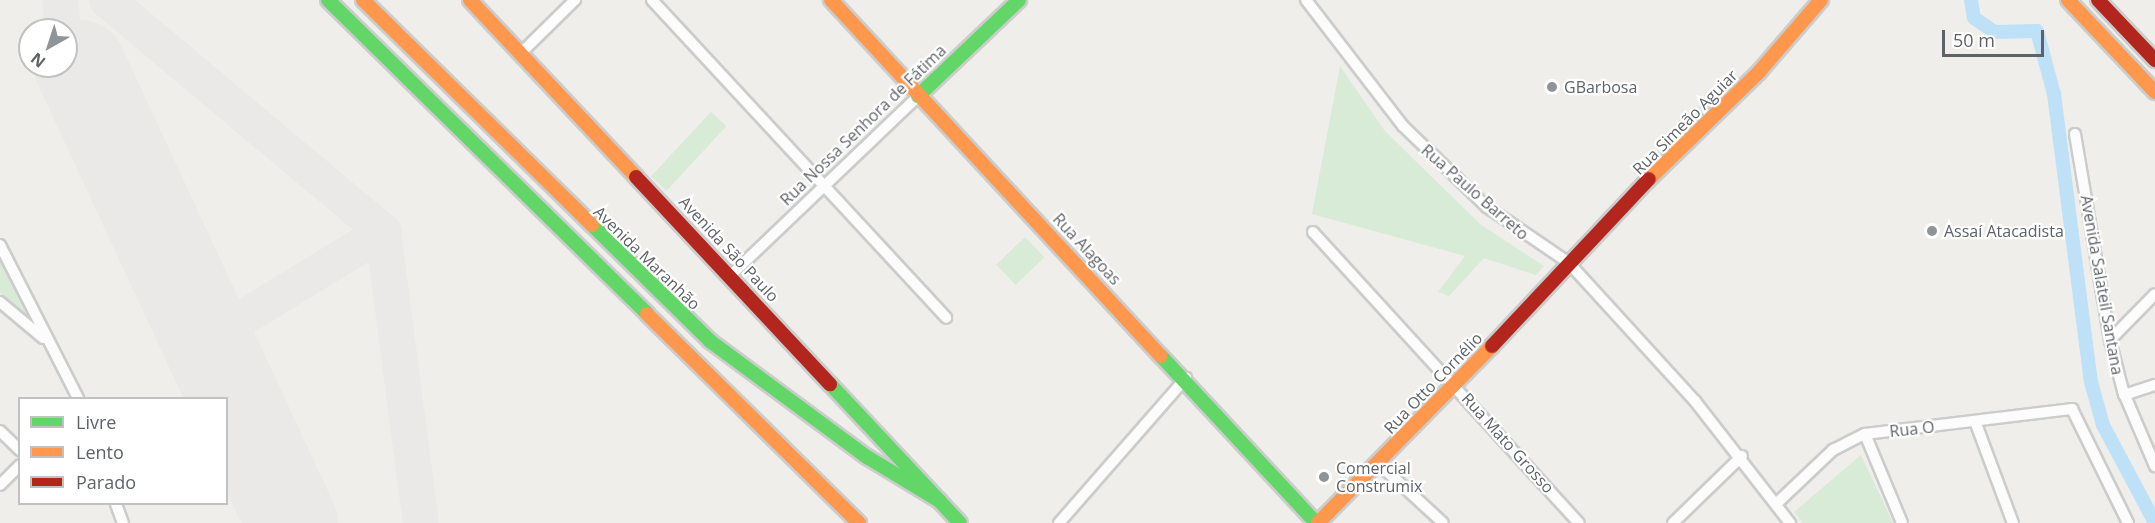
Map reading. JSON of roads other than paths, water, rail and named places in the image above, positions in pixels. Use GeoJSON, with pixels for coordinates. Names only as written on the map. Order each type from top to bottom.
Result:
{"type":"FeatureCollection","features":[{"type":"Feature","properties":{"kind":"main road"},"geometry":{"type":"LineString","coordinates":[[328,0],[859,523]]}},
{"type":"Feature","properties":{"kind":"main road","name":"Avenida Maranhão"},"geometry":{"type":"LineString","coordinates":[[363,0],[710,341],[867,457],[940,501]]}},
{"type":"Feature","properties":{"kind":"main road","name":"Avenida São Paulo"},"geometry":{"type":"LineString","coordinates":[[470,0],[731,275],[960,523]]}},
{"type":"Feature","properties":{"kind":"main road","name":"Rua Alagoas"},"geometry":{"type":"LineString","coordinates":[[831,0],[918,96],[1186,378],[1317,523]]}},
{"type":"Feature","properties":{"kind":"main road","name":"Rua Nossa Senhora de Fátima"},"geometry":{"type":"LineString","coordinates":[[918,96],[1019,0]]}},
{"type":"Feature","properties":{"kind":"main road","name":"Rua Simeão Aguiar"},"geometry":{"type":"LineString","coordinates":[[1569,263],[1765,65],[1821,0]]}},
{"type":"Feature","properties":{"kind":"main road"},"geometry":{"type":"LineString","coordinates":[[2068,0],[2155,92]]}},
{"type":"Feature","properties":{"kind":"main road"},"geometry":{"type":"LineString","coordinates":[[2098,0],[2155,60]]}},
{"type":"Feature","properties":{"kind":"main road","name":"Rua Otto Cornélio"},"geometry":{"type":"LineString","coordinates":[[1317,523],[1456,385],[1569,263]]}},
{"type":"Feature","properties":{"kind":"main road"},"geometry":{"type":"LineString","coordinates":[[843,508],[864,523]]}},
{"type":"Feature","properties":{"kind":"street"},"geometry":{"type":"LineString","coordinates":[[521,53],[575,0]]}},
{"type":"Feature","properties":{"kind":"street"},"geometry":{"type":"LineString","coordinates":[[652,0],[946,318]]}},
{"type":"Feature","properties":{"kind":"street","name":"Rua Paulo Barreto"},"geometry":{"type":"LineString","coordinates":[[1306,0],[1419,144],[1507,224],[1569,263],[1742,456],[1790,523]]}},
{"type":"Feature","properties":{"kind":"street","name":"Rua Nossa Senhora de Fátima"},"geometry":{"type":"LineString","coordinates":[[731,275],[918,96]]}},
{"type":"Feature","properties":{"kind":"street","name":"Avenida Salateil Santana"},"geometry":{"type":"LineString","coordinates":[[2076,134],[2110,340],[2124,395],[2155,466]]}},
{"type":"Feature","properties":{"kind":"street","name":"Rua Mato Grosso"},"geometry":{"type":"LineString","coordinates":[[1313,232],[1456,385],[1579,523]]}},
{"type":"Feature","properties":{"kind":"street"},"geometry":{"type":"LineString","coordinates":[[0,245],[77,397]]}},
{"type":"Feature","properties":{"kind":"street"},"geometry":{"type":"LineString","coordinates":[[2110,340],[2155,294]]}},
{"type":"Feature","properties":{"kind":"street"},"geometry":{"type":"LineString","coordinates":[[0,302],[48,342]]}},
{"type":"Feature","properties":{"kind":"street"},"geometry":{"type":"LineString","coordinates":[[1059,523],[1186,378]]}},
{"type":"Feature","properties":{"kind":"street"},"geometry":{"type":"LineString","coordinates":[[2124,395],[2155,385]]}},
{"type":"Feature","properties":{"kind":"street","name":"Rua O"},"geometry":{"type":"LineString","coordinates":[[1776,504],[1833,450],[1865,434],[2072,409],[2128,523]]}},
{"type":"Feature","properties":{"kind":"street"},"geometry":{"type":"LineString","coordinates":[[1975,421],[2013,523]]}},
{"type":"Feature","properties":{"kind":"street"},"geometry":{"type":"LineString","coordinates":[[0,431],[18,448]]}},
{"type":"Feature","properties":{"kind":"street"},"geometry":{"type":"LineString","coordinates":[[1865,434],[1902,523]]}},
{"type":"Feature","properties":{"kind":"street"},"geometry":{"type":"LineString","coordinates":[[1673,523],[1742,456]]}},
{"type":"Feature","properties":{"kind":"street"},"geometry":{"type":"LineString","coordinates":[[1378,463],[1443,523]]}},
{"type":"Feature","properties":{"kind":"street"},"geometry":{"type":"LineString","coordinates":[[0,485],[18,467]]}},
{"type":"Feature","properties":{"kind":"street"},"geometry":{"type":"LineString","coordinates":[[116,505],[123,523]]}},
{"type":"Feature","properties":{"kind":"waterway"},"geometry":{"type":"LineString","coordinates":[[1971,0],[1974,18],[1995,32],[2037,31],[2054,94],[2091,382],[2103,425],[2155,523]]}},
{"type":"Feature","properties":{"kind":"place","name":"GBarbosa"},"geometry":{"type":"Point","coordinates":[1552,87]}},
{"type":"Feature","properties":{"kind":"place","name":"Assaí Atacadista"},"geometry":{"type":"Point","coordinates":[1932,231]}},
{"type":"Feature","properties":{"kind":"place","name":"Comercial Construmix"},"geometry":{"type":"Point","coordinates":[1324,477]}}]}
